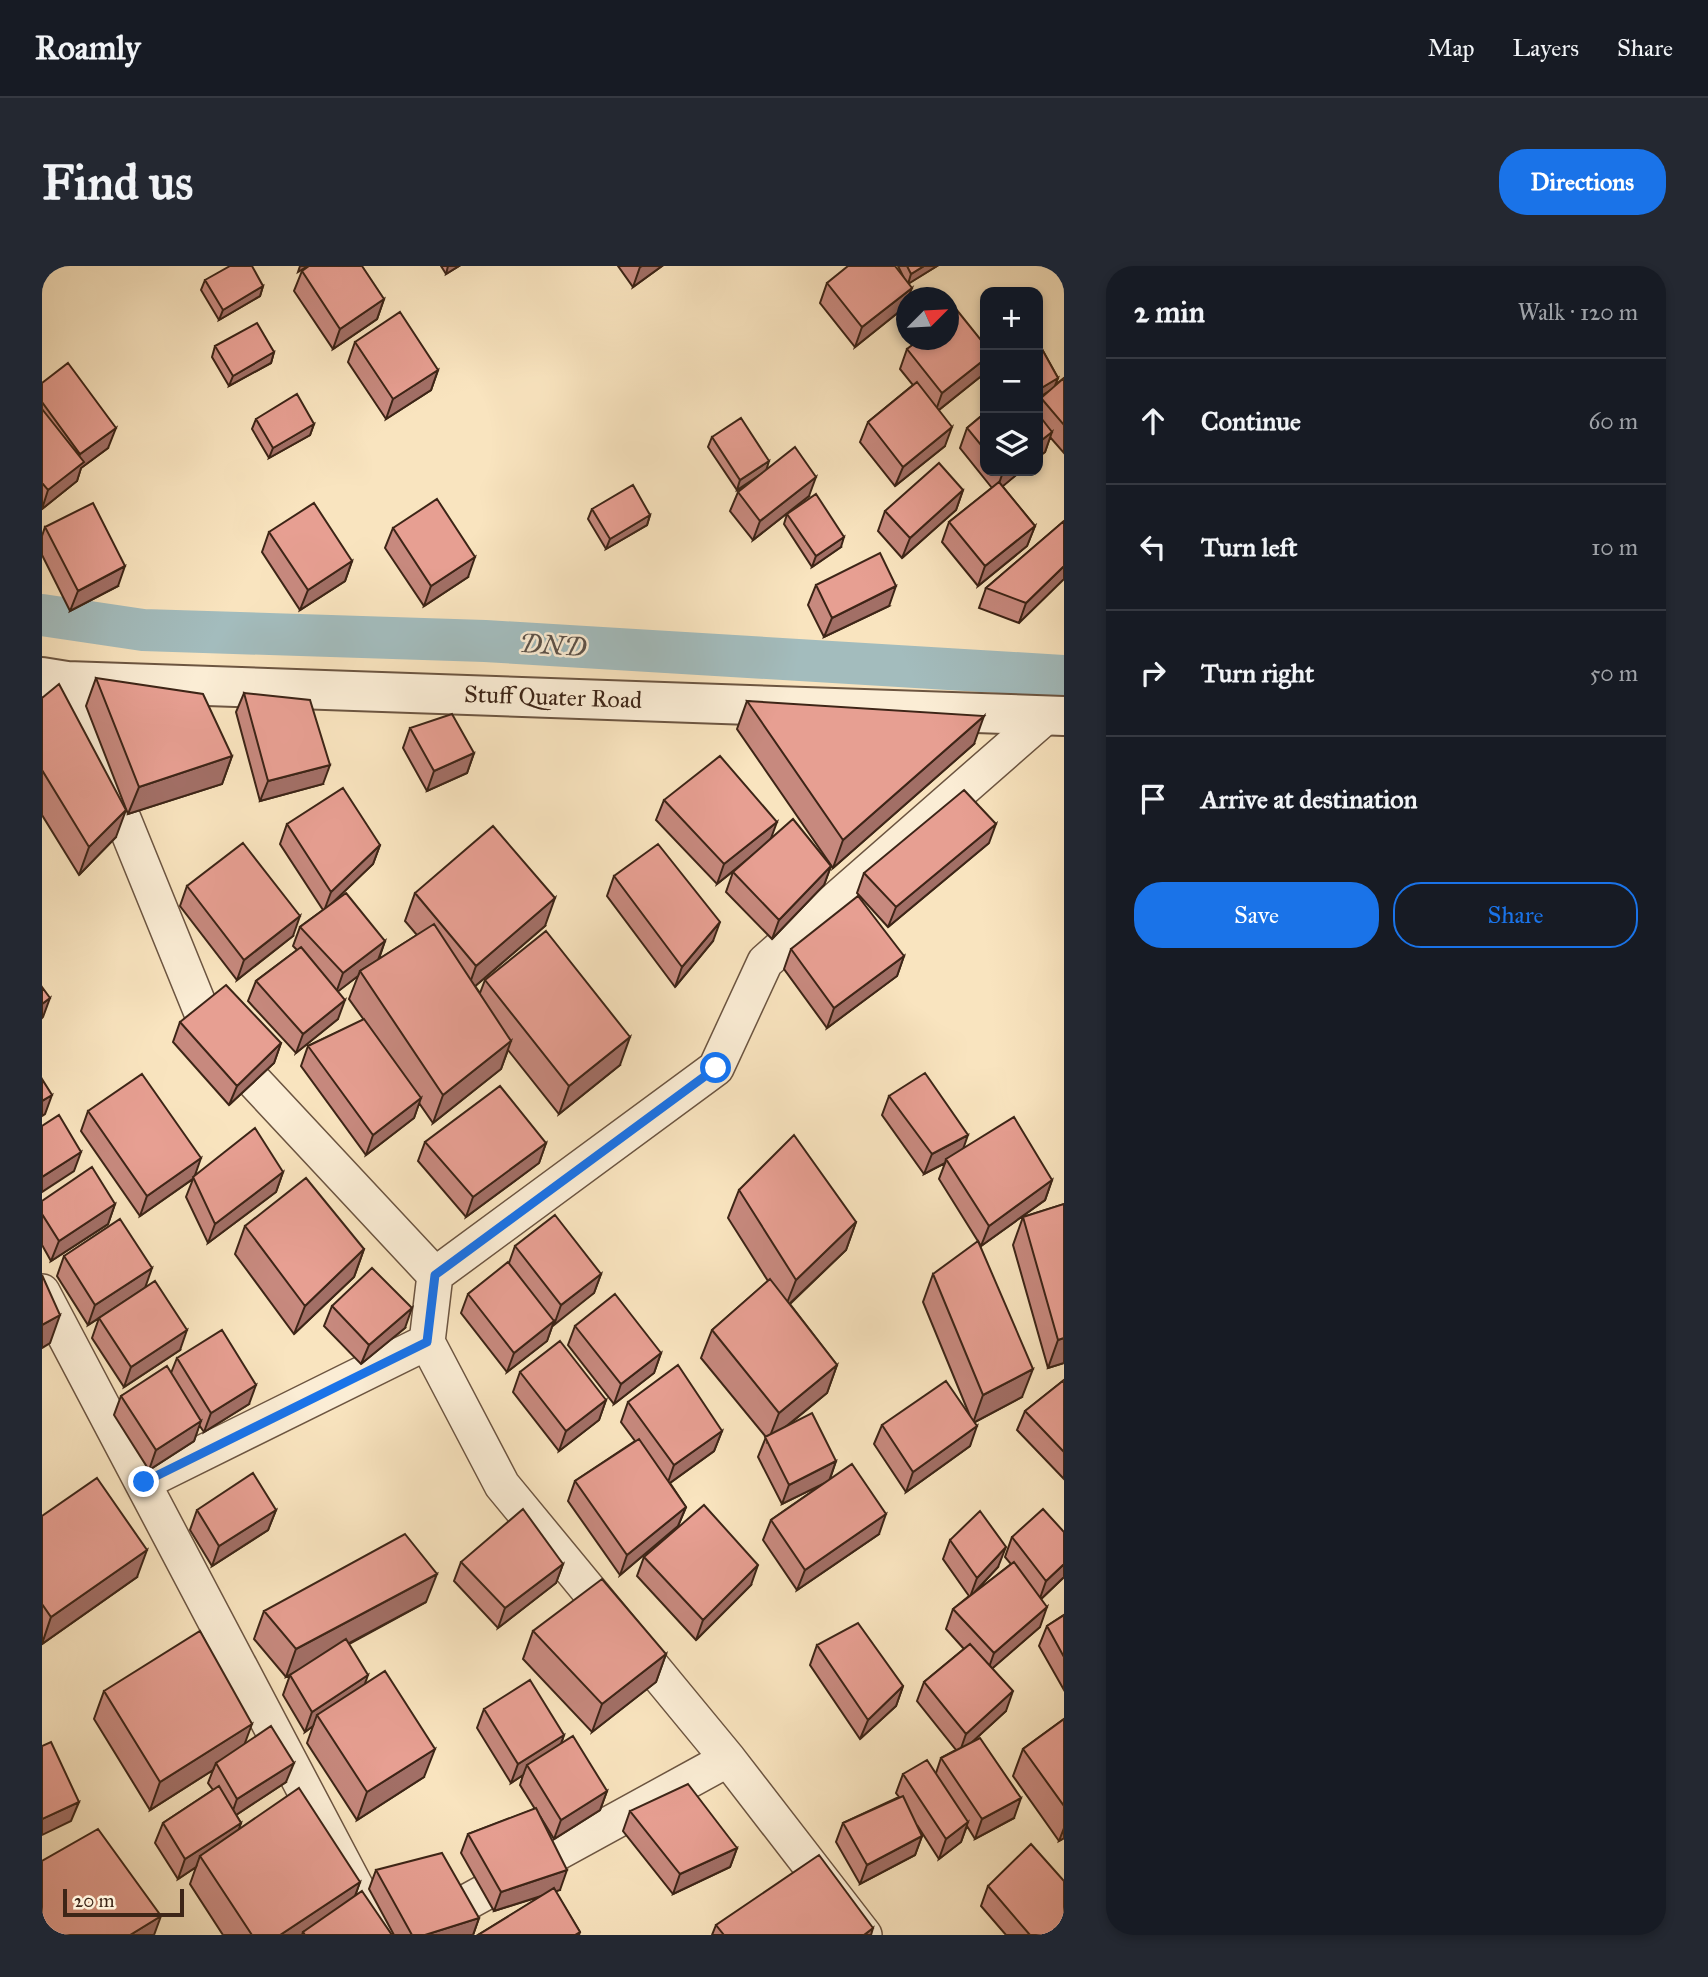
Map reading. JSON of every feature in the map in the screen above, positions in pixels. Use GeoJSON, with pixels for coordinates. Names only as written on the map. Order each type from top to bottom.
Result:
{"type":"FeatureCollection","features":[{"type":"Feature","properties":{"kind":"street","name":"Stuff Quater Road"},"geometry":{"type":"LineString","coordinates":[[55,679],[1056,715]]}},
{"type":"Feature","properties":{"kind":"street"},"geometry":{"type":"LineString","coordinates":[[55,679],[211,1035],[435,1275]]}},
{"type":"Feature","properties":{"kind":"street"},"geometry":{"type":"LineString","coordinates":[[864,1935],[728,1759],[502,1485],[427,1342],[435,1275],[716,1068],[765,962],[1056,715]]}},
{"type":"Feature","properties":{"kind":"street"},"geometry":{"type":"LineString","coordinates":[[42,1292],[382,1935]]}},
{"type":"Feature","properties":{"kind":"street"},"geometry":{"type":"LineString","coordinates":[[144,1482],[427,1342]]}},
{"type":"Feature","properties":{"kind":"street"},"geometry":{"type":"LineString","coordinates":[[407,1935],[728,1759]]}},
{"type":"Feature","properties":{"kind":"building"},"geometry":{"type":"Polygon","coordinates":[[[230,266],[252,266],[263,286],[223,310],[205,280],[230,266]]]}},
{"type":"Feature","properties":{"kind":"building"},"geometry":{"type":"Polygon","coordinates":[[[309,266],[362,266],[384,299],[340,329],[302,271],[309,266]]]}},
{"type":"Feature","properties":{"kind":"building"},"geometry":{"type":"Polygon","coordinates":[[[848,266],[895,266],[911,287],[896,287],[896,300],[862,327],[827,283],[848,266]]]}},
{"type":"Feature","properties":{"kind":"building"},"geometry":{"type":"Polygon","coordinates":[[[907,266],[924,266],[911,274],[907,266]]]}},
{"type":"Feature","properties":{"kind":"building"},"geometry":{"type":"Polygon","coordinates":[[[400,312],[438,370],[393,399],[355,342],[400,312]]]}},
{"type":"Feature","properties":{"kind":"building"},"geometry":{"type":"Polygon","coordinates":[[[959,313],[980,339],[980,363],[942,393],[908,350],[959,350],[959,313]]]}},
{"type":"Feature","properties":{"kind":"building"},"geometry":{"type":"Polygon","coordinates":[[[257,323],[274,352],[233,376],[215,346],[257,323]]]}},
{"type":"Feature","properties":{"kind":"building"},"geometry":{"type":"Polygon","coordinates":[[[1043,351],[1058,378],[1043,387],[1043,351]]]}},
{"type":"Feature","properties":{"kind":"building"},"geometry":{"type":"Polygon","coordinates":[[[68,363],[116,428],[80,454],[42,402],[42,383],[68,363]]]}},
{"type":"Feature","properties":{"kind":"building"},"geometry":{"type":"Polygon","coordinates":[[[1064,378],[1064,425],[1043,400],[1043,396],[1064,378]]]}},
{"type":"Feature","properties":{"kind":"building"},"geometry":{"type":"Polygon","coordinates":[[[917,382],[952,427],[903,467],[868,422],[917,382]]]}},
{"type":"Feature","properties":{"kind":"building"},"geometry":{"type":"Polygon","coordinates":[[[297,394],[314,424],[273,448],[256,419],[297,394]]]}},
{"type":"Feature","properties":{"kind":"building"},"geometry":{"type":"Polygon","coordinates":[[[42,409],[84,462],[48,490],[42,483],[42,409]]]}},
{"type":"Feature","properties":{"kind":"building"},"geometry":{"type":"Polygon","coordinates":[[[980,417],[980,444],[967,428],[980,417]]]}},
{"type":"Feature","properties":{"kind":"building"},"geometry":{"type":"Polygon","coordinates":[[[741,418],[769,461],[740,480],[712,437],[741,418]]]}},
{"type":"Feature","properties":{"kind":"building"},"geometry":{"type":"Polygon","coordinates":[[[1043,420],[1052,432],[1043,439],[1043,420]]]}},
{"type":"Feature","properties":{"kind":"building"},"geometry":{"type":"Polygon","coordinates":[[[795,447],[816,477],[760,521],[738,492],[795,447]]]}},
{"type":"Feature","properties":{"kind":"building"},"geometry":{"type":"Polygon","coordinates":[[[939,463],[963,490],[910,538],[885,511],[939,463]]]}},
{"type":"Feature","properties":{"kind":"building"},"geometry":{"type":"Polygon","coordinates":[[[999,482],[1035,526],[985,566],[949,522],[999,482]]]}},
{"type":"Feature","properties":{"kind":"building"},"geometry":{"type":"Polygon","coordinates":[[[633,485],[650,515],[610,539],[592,509],[633,485]]]}},
{"type":"Feature","properties":{"kind":"building"},"geometry":{"type":"Polygon","coordinates":[[[816,494],[844,537],[816,556],[787,514],[816,494]]]}},
{"type":"Feature","properties":{"kind":"building"},"geometry":{"type":"Polygon","coordinates":[[[437,499],[475,557],[431,586],[393,528],[437,499]]]}},
{"type":"Feature","properties":{"kind":"building"},"geometry":{"type":"Polygon","coordinates":[[[93,503],[125,566],[78,591],[45,527],[93,503]]]}},
{"type":"Feature","properties":{"kind":"building"},"geometry":{"type":"Polygon","coordinates":[[[314,503],[352,561],[308,590],[269,532],[314,503]]]}},
{"type":"Feature","properties":{"kind":"building"},"geometry":{"type":"Polygon","coordinates":[[[1064,521],[1064,566],[1026,603],[986,588],[1064,521]]]}},
{"type":"Feature","properties":{"kind":"building"},"geometry":{"type":"Polygon","coordinates":[[[880,553],[896,586],[832,618],[816,585],[880,553]]]}},
{"type":"Feature","properties":{"kind":"building"},"geometry":{"type":"Polygon","coordinates":[[[96,678],[203,694],[232,756],[139,787],[96,678]]]}},
{"type":"Feature","properties":{"kind":"building"},"geometry":{"type":"Polygon","coordinates":[[[59,684],[126,810],[89,847],[42,770],[42,698],[59,684]]]}},
{"type":"Feature","properties":{"kind":"building"},"geometry":{"type":"Polygon","coordinates":[[[244,693],[310,700],[330,765],[268,781],[244,693]]]}},
{"type":"Feature","properties":{"kind":"building"},"geometry":{"type":"Polygon","coordinates":[[[747,701],[984,716],[843,840],[747,701]]]}},
{"type":"Feature","properties":{"kind":"building"},"geometry":{"type":"Polygon","coordinates":[[[452,714],[474,753],[434,771],[410,728],[452,714]]]}},
{"type":"Feature","properties":{"kind":"building"},"geometry":{"type":"Polygon","coordinates":[[[720,756],[777,822],[724,864],[664,800],[720,756]]]}},
{"type":"Feature","properties":{"kind":"building"},"geometry":{"type":"Polygon","coordinates":[[[343,788],[380,845],[331,892],[287,824],[343,788]]]}},
{"type":"Feature","properties":{"kind":"building"},"geometry":{"type":"Polygon","coordinates":[[[964,790],[996,824],[896,907],[864,873],[964,790]]]}},
{"type":"Feature","properties":{"kind":"building"},"geometry":{"type":"Polygon","coordinates":[[[793,819],[831,866],[779,920],[733,872],[793,819]]]}},
{"type":"Feature","properties":{"kind":"building"},"geometry":{"type":"Polygon","coordinates":[[[493,826],[555,898],[476,966],[415,893],[493,826]]]}},
{"type":"Feature","properties":{"kind":"building"},"geometry":{"type":"Polygon","coordinates":[[[243,843],[300,916],[244,960],[187,886],[243,843]]]}},
{"type":"Feature","properties":{"kind":"building"},"geometry":{"type":"Polygon","coordinates":[[[658,844],[720,922],[682,967],[614,876],[658,844]]]}},
{"type":"Feature","properties":{"kind":"building"},"geometry":{"type":"Polygon","coordinates":[[[346,893],[385,941],[343,973],[300,927],[346,893]]]}},
{"type":"Feature","properties":{"kind":"building"},"geometry":{"type":"Polygon","coordinates":[[[858,896],[904,956],[834,1008],[791,949],[858,896]]]}},
{"type":"Feature","properties":{"kind":"building"},"geometry":{"type":"Polygon","coordinates":[[[434,924],[511,1041],[443,1095],[360,971],[434,924]]]}},
{"type":"Feature","properties":{"kind":"building"},"geometry":{"type":"Polygon","coordinates":[[[546,931],[630,1037],[569,1086],[485,980],[546,931]]]}},
{"type":"Feature","properties":{"kind":"building"},"geometry":{"type":"Polygon","coordinates":[[[301,947],[345,1000],[303,1034],[256,981],[301,947]]]}},
{"type":"Feature","properties":{"kind":"building"},"geometry":{"type":"Polygon","coordinates":[[[226,985],[281,1043],[237,1086],[180,1022],[226,985]]]}},
{"type":"Feature","properties":{"kind":"building"},"geometry":{"type":"Polygon","coordinates":[[[42,987],[50,998],[42,1004],[42,987]]]}},
{"type":"Feature","properties":{"kind":"building"},"geometry":{"type":"Polygon","coordinates":[[[364,1019],[421,1098],[373,1135],[308,1046],[364,1019]]]}},
{"type":"Feature","properties":{"kind":"building"},"geometry":{"type":"Polygon","coordinates":[[[925,1073],[968,1135],[932,1154],[889,1096],[925,1073]]]}},
{"type":"Feature","properties":{"kind":"building"},"geometry":{"type":"Polygon","coordinates":[[[142,1074],[201,1158],[147,1196],[88,1111],[142,1074]]]}},
{"type":"Feature","properties":{"kind":"building"},"geometry":{"type":"Polygon","coordinates":[[[42,1079],[52,1095],[42,1101],[42,1079]]]}},
{"type":"Feature","properties":{"kind":"building"},"geometry":{"type":"Polygon","coordinates":[[[500,1086],[546,1143],[473,1197],[425,1142],[500,1086]]]}},
{"type":"Feature","properties":{"kind":"building"},"geometry":{"type":"Polygon","coordinates":[[[59,1115],[81,1152],[42,1177],[42,1126],[59,1115]]]}},
{"type":"Feature","properties":{"kind":"building"},"geometry":{"type":"Polygon","coordinates":[[[1014,1117],[1052,1180],[989,1226],[946,1159],[1014,1117]]]}},
{"type":"Feature","properties":{"kind":"building"},"geometry":{"type":"Polygon","coordinates":[[[255,1128],[283,1172],[215,1224],[193,1177],[255,1128]]]}},
{"type":"Feature","properties":{"kind":"building"},"geometry":{"type":"Polygon","coordinates":[[[794,1135],[856,1222],[796,1280],[739,1190],[794,1135]]]}},
{"type":"Feature","properties":{"kind":"building"},"geometry":{"type":"Polygon","coordinates":[[[92,1167],[115,1204],[59,1241],[42,1214],[42,1201],[92,1167]]]}},
{"type":"Feature","properties":{"kind":"building"},"geometry":{"type":"Polygon","coordinates":[[[306,1178],[364,1249],[305,1306],[245,1226],[306,1178]]]}},
{"type":"Feature","properties":{"kind":"building"},"geometry":{"type":"Polygon","coordinates":[[[1064,1204],[1064,1338],[1058,1340],[1023,1217],[1064,1204]]]}},
{"type":"Feature","properties":{"kind":"building"},"geometry":{"type":"Polygon","coordinates":[[[555,1215],[601,1274],[561,1305],[515,1246],[555,1215]]]}},
{"type":"Feature","properties":{"kind":"building"},"geometry":{"type":"Polygon","coordinates":[[[120,1219],[152,1268],[95,1305],[64,1256],[120,1219]]]}},
{"type":"Feature","properties":{"kind":"building"},"geometry":{"type":"Polygon","coordinates":[[[978,1241],[1033,1369],[983,1395],[933,1274],[978,1241]]]}},
{"type":"Feature","properties":{"kind":"building"},"geometry":{"type":"Polygon","coordinates":[[[508,1262],[554,1321],[514,1353],[468,1294],[508,1262]]]}},
{"type":"Feature","properties":{"kind":"building"},"geometry":{"type":"Polygon","coordinates":[[[372,1268],[412,1308],[369,1345],[332,1306],[372,1268]]]}},
{"type":"Feature","properties":{"kind":"building"},"geometry":{"type":"Polygon","coordinates":[[[42,1275],[60,1315],[42,1325],[42,1275]]]}},
{"type":"Feature","properties":{"kind":"building"},"geometry":{"type":"Polygon","coordinates":[[[770,1279],[837,1365],[779,1413],[712,1330],[770,1279]]]}},
{"type":"Feature","properties":{"kind":"building"},"geometry":{"type":"Polygon","coordinates":[[[155,1281],[187,1330],[131,1367],[99,1318],[155,1281]]]}},
{"type":"Feature","properties":{"kind":"building"},"geometry":{"type":"Polygon","coordinates":[[[615,1294],[661,1353],[621,1384],[575,1326],[615,1294]]]}},
{"type":"Feature","properties":{"kind":"building"},"geometry":{"type":"Polygon","coordinates":[[[222,1330],[256,1385],[211,1413],[177,1358],[222,1330]]]}},
{"type":"Feature","properties":{"kind":"building"},"geometry":{"type":"Polygon","coordinates":[[[560,1341],[606,1400],[566,1431],[520,1372],[560,1341]]]}},
{"type":"Feature","properties":{"kind":"building"},"geometry":{"type":"Polygon","coordinates":[[[678,1365],[722,1431],[674,1465],[628,1402],[678,1365]]]}},
{"type":"Feature","properties":{"kind":"building"},"geometry":{"type":"Polygon","coordinates":[[[167,1366],[201,1421],[156,1450],[121,1396],[167,1366]]]}},
{"type":"Feature","properties":{"kind":"building"},"geometry":{"type":"Polygon","coordinates":[[[1064,1380],[1064,1452],[1025,1411],[1064,1380]]]}},
{"type":"Feature","properties":{"kind":"building"},"geometry":{"type":"Polygon","coordinates":[[[946,1381],[977,1426],[913,1472],[882,1425],[946,1381]]]}},
{"type":"Feature","properties":{"kind":"building"},"geometry":{"type":"Polygon","coordinates":[[[812,1413],[836,1461],[789,1485],[765,1437],[812,1413]]]}},
{"type":"Feature","properties":{"kind":"building"},"geometry":{"type":"Polygon","coordinates":[[[639,1439],[686,1507],[627,1555],[575,1481],[639,1439]]]}},
{"type":"Feature","properties":{"kind":"building"},"geometry":{"type":"Polygon","coordinates":[[[852,1464],[886,1514],[805,1570],[771,1520],[852,1464]]]}},
{"type":"Feature","properties":{"kind":"building"},"geometry":{"type":"Polygon","coordinates":[[[253,1473],[276,1510],[219,1546],[197,1510],[253,1473]]]}},
{"type":"Feature","properties":{"kind":"building"},"geometry":{"type":"Polygon","coordinates":[[[97,1478],[147,1550],[51,1617],[42,1604],[42,1516],[97,1478]]]}},
{"type":"Feature","properties":{"kind":"building"},"geometry":{"type":"Polygon","coordinates":[[[704,1505],[758,1565],[703,1620],[644,1557],[704,1505]]]}},
{"type":"Feature","properties":{"kind":"building"},"geometry":{"type":"Polygon","coordinates":[[[523,1509],[563,1564],[505,1608],[461,1562],[523,1509]]]}},
{"type":"Feature","properties":{"kind":"building"},"geometry":{"type":"Polygon","coordinates":[[[1043,1509],[1064,1532],[1064,1564],[1046,1581],[1012,1537],[1043,1509]]]}},
{"type":"Feature","properties":{"kind":"building"},"geometry":{"type":"Polygon","coordinates":[[[980,1511],[1006,1547],[977,1578],[950,1540],[980,1511]]]}},
{"type":"Feature","properties":{"kind":"building"},"geometry":{"type":"Polygon","coordinates":[[[405,1534],[437,1574],[296,1649],[264,1611],[405,1534]]]}},
{"type":"Feature","properties":{"kind":"building"},"geometry":{"type":"Polygon","coordinates":[[[1014,1562],[1047,1607],[994,1653],[953,1609],[1014,1562]]]}},
{"type":"Feature","properties":{"kind":"building"},"geometry":{"type":"Polygon","coordinates":[[[602,1579],[666,1654],[602,1704],[533,1631],[602,1579]]]}},
{"type":"Feature","properties":{"kind":"building"},"geometry":{"type":"Polygon","coordinates":[[[1064,1615],[1064,1657],[1047,1626],[1064,1615]]]}},
{"type":"Feature","properties":{"kind":"building"},"geometry":{"type":"Polygon","coordinates":[[[858,1623],[903,1686],[868,1720],[817,1645],[858,1623]]]}},
{"type":"Feature","properties":{"kind":"building"},"geometry":{"type":"Polygon","coordinates":[[[200,1631],[252,1724],[160,1782],[104,1691],[200,1631]]]}},
{"type":"Feature","properties":{"kind":"building"},"geometry":{"type":"Polygon","coordinates":[[[346,1639],[368,1675],[312,1712],[290,1675],[346,1639]]]}},
{"type":"Feature","properties":{"kind":"building"},"geometry":{"type":"Polygon","coordinates":[[[970,1644],[1013,1691],[966,1734],[924,1682],[970,1644]]]}},
{"type":"Feature","properties":{"kind":"building"},"geometry":{"type":"Polygon","coordinates":[[[385,1671],[435,1749],[367,1792],[317,1715],[385,1671]]]}},
{"type":"Feature","properties":{"kind":"building"},"geometry":{"type":"Polygon","coordinates":[[[530,1680],[564,1735],[518,1764],[484,1709],[530,1680]]]}},
{"type":"Feature","properties":{"kind":"building"},"geometry":{"type":"Polygon","coordinates":[[[1064,1719],[1064,1806],[1023,1749],[1064,1719]]]}},
{"type":"Feature","properties":{"kind":"building"},"geometry":{"type":"Polygon","coordinates":[[[271,1726],[294,1763],[237,1799],[216,1763],[271,1726]]]}},
{"type":"Feature","properties":{"kind":"building"},"geometry":{"type":"Polygon","coordinates":[[[573,1736],[607,1791],[561,1820],[527,1765],[573,1736]]]}},
{"type":"Feature","properties":{"kind":"building"},"geometry":{"type":"Polygon","coordinates":[[[980,1738],[1021,1798],[982,1819],[941,1758],[980,1738]]]}},
{"type":"Feature","properties":{"kind":"building"},"geometry":{"type":"Polygon","coordinates":[[[51,1742],[79,1802],[42,1819],[42,1746],[51,1742]]]}},
{"type":"Feature","properties":{"kind":"building"},"geometry":{"type":"Polygon","coordinates":[[[927,1760],[968,1822],[946,1839],[903,1774],[927,1760]]]}},
{"type":"Feature","properties":{"kind":"building"},"geometry":{"type":"Polygon","coordinates":[[[688,1784],[737,1848],[680,1874],[630,1811],[688,1784]]]}},
{"type":"Feature","properties":{"kind":"building"},"geometry":{"type":"Polygon","coordinates":[[[219,1786],[241,1823],[185,1859],[163,1823],[219,1786]]]}},
{"type":"Feature","properties":{"kind":"building"},"geometry":{"type":"Polygon","coordinates":[[[299,1788],[360,1882],[280,1935],[252,1935],[200,1856],[299,1788]]]}},
{"type":"Feature","properties":{"kind":"building"},"geometry":{"type":"Polygon","coordinates":[[[903,1796],[922,1836],[867,1865],[843,1823],[903,1796]]]}},
{"type":"Feature","properties":{"kind":"building"},"geometry":{"type":"Polygon","coordinates":[[[536,1808],[567,1870],[501,1892],[468,1834],[536,1808]]]}},
{"type":"Feature","properties":{"kind":"building"},"geometry":{"type":"Polygon","coordinates":[[[98,1829],[161,1916],[130,1935],[42,1935],[42,1861],[98,1829]]]}},
{"type":"Feature","properties":{"kind":"building"},"geometry":{"type":"Polygon","coordinates":[[[1031,1844],[1064,1881],[1064,1925],[1054,1935],[1030,1935],[988,1886],[1031,1844]]]}},
{"type":"Feature","properties":{"kind":"building"},"geometry":{"type":"Polygon","coordinates":[[[442,1853],[479,1918],[425,1935],[412,1935],[376,1870],[442,1853]]]}},
{"type":"Feature","properties":{"kind":"building"},"geometry":{"type":"Polygon","coordinates":[[[819,1855],[873,1928],[864,1935],[724,1935],[716,1925],[819,1855]]]}},
{"type":"Feature","properties":{"kind":"building"},"geometry":{"type":"Polygon","coordinates":[[[554,1888],[580,1932],[575,1935],[478,1935],[554,1888]]]}},
{"type":"Feature","properties":{"kind":"building"},"geometry":{"type":"Polygon","coordinates":[[[362,1891],[392,1935],[305,1935],[303,1932],[362,1891]]]}},
{"type":"Feature","properties":{"kind":"waterway","name":"DND"},"geometry":{"type":"LineString","coordinates":[[42,615],[143,630],[485,641],[1064,676]]}},
{"type":"Feature","properties":{"kind":"route"},"geometry":{"type":"LineString","coordinates":[[144,1482],[427,1342],[435,1275],[716,1068]]}}]}
